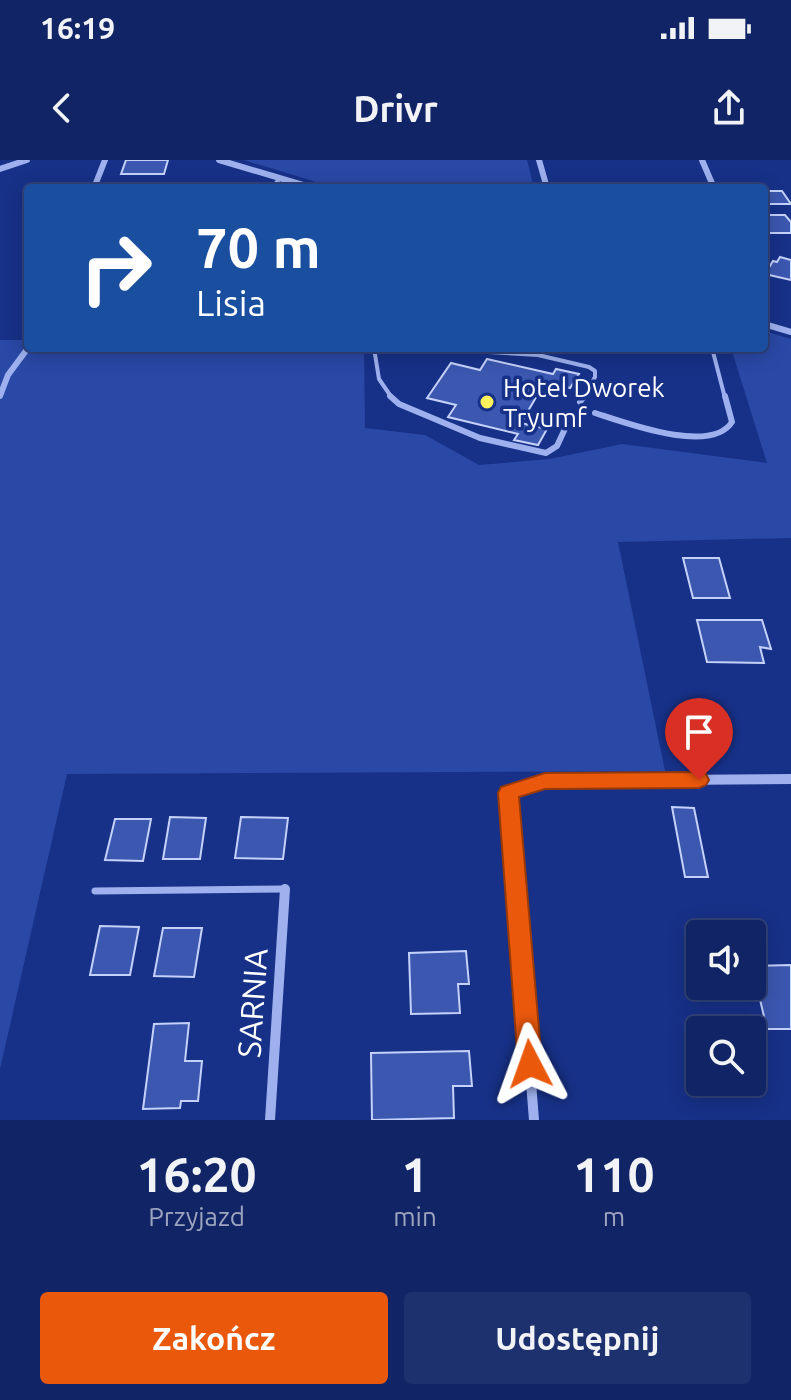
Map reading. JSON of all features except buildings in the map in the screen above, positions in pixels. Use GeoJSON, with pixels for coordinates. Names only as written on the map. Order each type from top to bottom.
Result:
{"type":"FeatureCollection","features":[{"type":"Feature","properties":{"kind":"street"},"geometry":{"type":"LineString","coordinates":[[0,169],[27,160]]}},
{"type":"Feature","properties":{"kind":"street"},"geometry":{"type":"LineString","coordinates":[[96,184],[105,160]]}},
{"type":"Feature","properties":{"kind":"street"},"geometry":{"type":"LineString","coordinates":[[219,160],[300,184]]}},
{"type":"Feature","properties":{"kind":"street"},"geometry":{"type":"LineString","coordinates":[[539,160],[546,184]]}},
{"type":"Feature","properties":{"kind":"street"},"geometry":{"type":"LineString","coordinates":[[702,160],[712,184]]}},
{"type":"Feature","properties":{"kind":"street"},"geometry":{"type":"LineString","coordinates":[[768,325],[791,332]]}},
{"type":"Feature","properties":{"kind":"street"},"geometry":{"type":"LineString","coordinates":[[0,396],[8,375],[25,352]]}},
{"type":"Feature","properties":{"kind":"street"},"geometry":{"type":"LineString","coordinates":[[534,1120],[508,793],[545,781],[791,779]]}},
{"type":"Feature","properties":{"kind":"street","name":"SARNIA"},"geometry":{"type":"LineString","coordinates":[[270,1120],[285,889]]}},
{"type":"Feature","properties":{"kind":"lane"},"geometry":{"type":"LineString","coordinates":[[275,184],[280,178]]}},
{"type":"Feature","properties":{"kind":"lane"},"geometry":{"type":"LineString","coordinates":[[374,352],[374,371],[389,395],[399,404],[480,438],[546,453],[557,446],[569,420]]}},
{"type":"Feature","properties":{"kind":"lane"},"geometry":{"type":"LineString","coordinates":[[488,352],[538,355],[589,367],[595,371],[595,377],[580,402]]}},
{"type":"Feature","properties":{"kind":"lane"},"geometry":{"type":"LineString","coordinates":[[595,413],[690,437],[724,433],[732,422],[713,352]]}},
{"type":"Feature","properties":{"kind":"lane"},"geometry":{"type":"LineString","coordinates":[[95,891],[285,889]]}},
{"type":"Feature","properties":{"kind":"shaded area"},"geometry":{"type":"Polygon","coordinates":[[[244,160],[527,160],[533,184],[323,184],[244,160]]]}},
{"type":"Feature","properties":{"kind":"shaded area"},"geometry":{"type":"Polygon","coordinates":[[[768,332],[791,339],[791,538],[618,542],[665,771],[67,774],[0,1069],[0,340],[24,340],[24,352],[364,352],[365,428],[425,435],[479,465],[550,459],[622,444],[767,463],[732,352],[768,352],[768,332]]]}},
{"type":"Feature","properties":{"kind":"place","name":"Hotel Dworek Tryumf"},"geometry":{"type":"Point","coordinates":[487,402]}},
{"type":"Feature","properties":{"kind":"route"},"geometry":{"type":"LineString","coordinates":[[530,1064],[508,793],[545,781],[699,780]]}}]}
